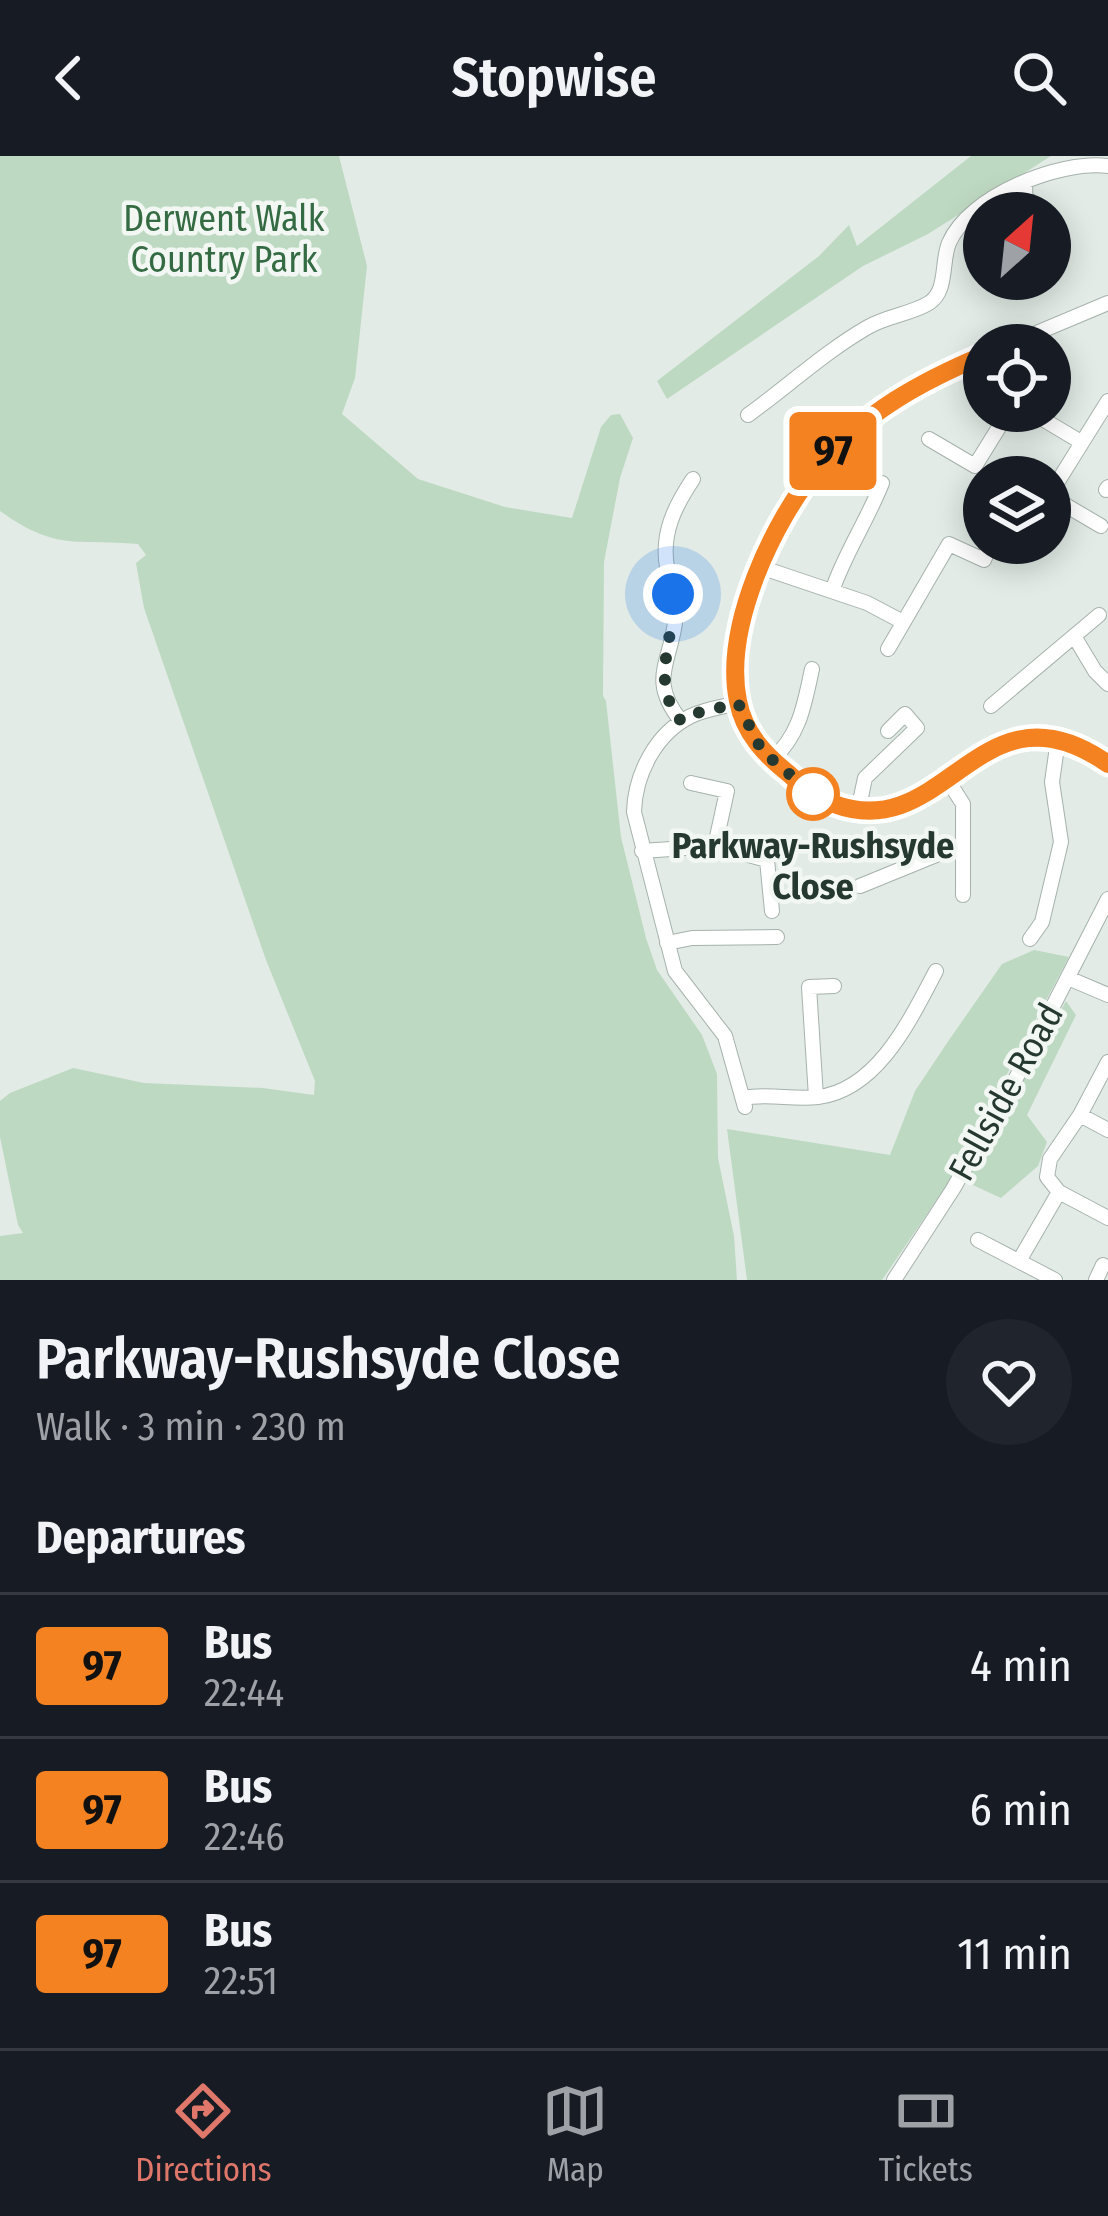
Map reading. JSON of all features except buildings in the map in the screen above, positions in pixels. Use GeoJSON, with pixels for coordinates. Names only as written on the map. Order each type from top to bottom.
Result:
{"type":"FeatureCollection","features":[{"type":"Feature","properties":{"kind":"street"},"geometry":{"type":"LineString","coordinates":[[748,416],[844,341],[937,296],[944,256],[966,217],[1010,188],[1085,164],[1108,166]]}},
{"type":"Feature","properties":{"kind":"street"},"geometry":{"type":"LineString","coordinates":[[1025,183],[1025,192]]}},
{"type":"Feature","properties":{"kind":"street"},"geometry":{"type":"LineString","coordinates":[[1061,324],[1108,303]]}},
{"type":"Feature","properties":{"kind":"street"},"geometry":{"type":"LineString","coordinates":[[963,364],[928,379],[851,434],[794,500],[760,568],[738,651],[738,703],[754,740],[772,760],[813,794],[858,811],[898,808],[999,745],[1030,738],[1077,745],[1108,764]]}},
{"type":"Feature","properties":{"kind":"street"},"geometry":{"type":"LineString","coordinates":[[1071,459],[1106,406]]}},
{"type":"Feature","properties":{"kind":"street"},"geometry":{"type":"LineString","coordinates":[[929,439],[976,466],[996,432]]}},
{"type":"Feature","properties":{"kind":"street"},"geometry":{"type":"LineString","coordinates":[[1064,432],[1081,442]]}},
{"type":"Feature","properties":{"kind":"street"},"geometry":{"type":"LineString","coordinates":[[681,721],[669,706],[663,677],[664,654],[675,622],[667,534],[674,507],[693,478]]}},
{"type":"Feature","properties":{"kind":"street"},"geometry":{"type":"LineString","coordinates":[[832,592],[845,552],[882,483]]}},
{"type":"Feature","properties":{"kind":"street"},"geometry":{"type":"LineString","coordinates":[[1071,508],[1100,526]]}},
{"type":"Feature","properties":{"kind":"street"},"geometry":{"type":"LineString","coordinates":[[889,649],[949,544],[963,550]]}},
{"type":"Feature","properties":{"kind":"street"},"geometry":{"type":"LineString","coordinates":[[760,568],[867,603],[903,622]]}},
{"type":"Feature","properties":{"kind":"street"},"geometry":{"type":"LineString","coordinates":[[991,706],[1099,615]]}},
{"type":"Feature","properties":{"kind":"street"},"geometry":{"type":"LineString","coordinates":[[1074,636],[1108,684]]}},
{"type":"Feature","properties":{"kind":"street"},"geometry":{"type":"LineString","coordinates":[[772,760],[798,729],[812,669]]}},
{"type":"Feature","properties":{"kind":"street"},"geometry":{"type":"LineString","coordinates":[[738,703],[681,721],[654,749],[634,790],[634,812],[675,970],[725,1036],[744,1102],[816,1097],[866,1078],[910,1020],[936,971]]}},
{"type":"Feature","properties":{"kind":"street"},"geometry":{"type":"LineString","coordinates":[[858,811],[865,778],[917,728],[905,714],[888,731]]}},
{"type":"Feature","properties":{"kind":"street"},"geometry":{"type":"LineString","coordinates":[[1030,939],[1042,922],[1060,842],[1052,782],[1058,740]]}},
{"type":"Feature","properties":{"kind":"street"},"geometry":{"type":"LineString","coordinates":[[947,779],[963,804],[963,895]]}},
{"type":"Feature","properties":{"kind":"street"},"geometry":{"type":"LineString","coordinates":[[691,783],[727,791],[715,846]]}},
{"type":"Feature","properties":{"kind":"street"},"geometry":{"type":"LineString","coordinates":[[860,886],[963,844]]}},
{"type":"Feature","properties":{"kind":"street"},"geometry":{"type":"LineString","coordinates":[[642,850],[715,846],[769,853],[772,911]]}},
{"type":"Feature","properties":{"kind":"street","name":"Fellside Road"},"geometry":{"type":"LineString","coordinates":[[894,1280],[953,1189],[1108,899]]}},
{"type":"Feature","properties":{"kind":"street"},"geometry":{"type":"LineString","coordinates":[[667,943],[692,938],[776,937]]}},
{"type":"Feature","properties":{"kind":"street"},"geometry":{"type":"LineString","coordinates":[[1068,978],[1108,994]]}},
{"type":"Feature","properties":{"kind":"street"},"geometry":{"type":"LineString","coordinates":[[816,1097],[808,987],[834,986]]}},
{"type":"Feature","properties":{"kind":"street"},"geometry":{"type":"LineString","coordinates":[[1108,1062],[1047,1168],[1047,1177],[1059,1192],[1108,1218]]}},
{"type":"Feature","properties":{"kind":"street"},"geometry":{"type":"LineString","coordinates":[[1080,1114],[1108,1130]]}},
{"type":"Feature","properties":{"kind":"street"},"geometry":{"type":"LineString","coordinates":[[1019,1261],[1059,1192]]}},
{"type":"Feature","properties":{"kind":"street"},"geometry":{"type":"LineString","coordinates":[[978,1240],[1055,1280]]}},
{"type":"Feature","properties":{"kind":"street"},"geometry":{"type":"LineString","coordinates":[[1096,1280],[1103,1264]]}},
{"type":"Feature","properties":{"kind":"green space","name":"Derwent Walk Country Park"},"geometry":{"type":"Polygon","coordinates":[[[0,156],[339,156],[367,266],[355,378],[342,414],[418,479],[505,507],[572,518],[601,427],[611,415],[620,414],[633,438],[604,562],[603,696],[621,837],[657,970],[702,1035],[717,1074],[718,1158],[734,1236],[737,1280],[0,1280],[0,1236],[23,1233],[0,1137],[0,1101],[10,1093],[73,1068],[144,1083],[314,1095],[315,1081],[266,960],[144,608],[136,563],[146,555],[138,544],[51,538],[0,511],[0,156]]]}},
{"type":"Feature","properties":{"kind":"green space"},"geometry":{"type":"Polygon","coordinates":[[[971,156],[1051,156],[994,192],[963,192],[963,212],[863,266],[667,399],[657,381],[819,256],[849,225],[857,246],[971,156]]]}},
{"type":"Feature","properties":{"kind":"green space"},"geometry":{"type":"Polygon","coordinates":[[[1034,950],[1069,957],[953,1176],[882,1280],[747,1280],[727,1129],[890,1155],[915,1091],[1002,964],[1034,950]]]}},
{"type":"Feature","properties":{"kind":"green space"},"geometry":{"type":"Polygon","coordinates":[[[1066,1001],[1076,1015],[1027,1115],[1047,1142],[1038,1166],[1001,1198],[964,1181],[1066,1001]]]}},
{"type":"Feature","properties":{"kind":"bus line","name":"97"},"geometry":{"type":"LineString","coordinates":[[963,364],[928,379],[851,434],[821,464],[784,516],[749,598],[738,651],[736,683],[745,724],[762,751],[813,794],[858,811],[898,808],[925,795],[986,751],[1020,739],[1067,742],[1108,764]]}},
{"type":"Feature","properties":{"kind":"place","name":"Parkway-Rushsyde Close"},"geometry":{"type":"Point","coordinates":[813,794]}},
{"type":"Feature","properties":{"kind":"route"},"geometry":{"type":"LineString","coordinates":[[673,594],[675,622],[664,654],[663,677],[669,706],[681,721],[738,703],[762,751],[813,794]]}}]}
